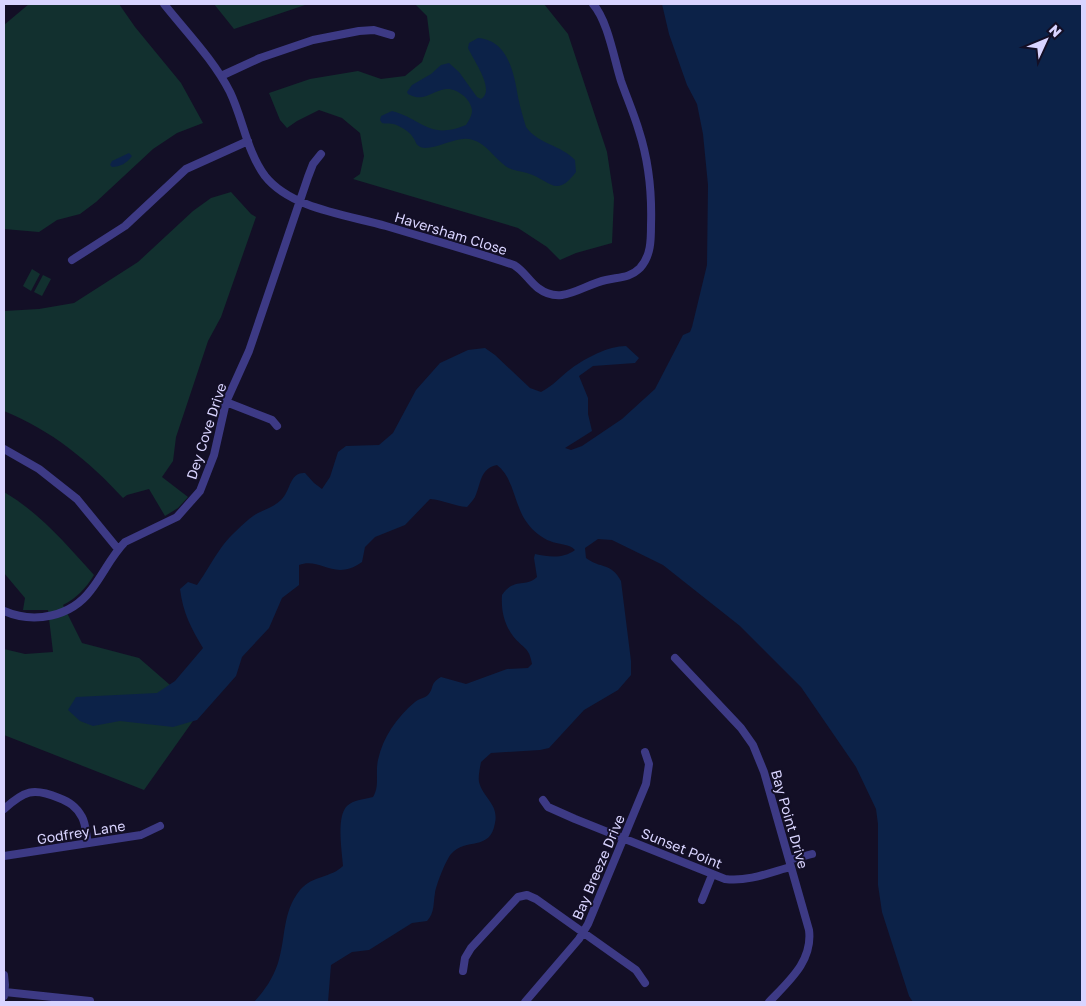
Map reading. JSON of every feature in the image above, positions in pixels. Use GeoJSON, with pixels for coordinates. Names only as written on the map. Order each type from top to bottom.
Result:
{"type":"FeatureCollection","features":[{"type":"Feature","properties":{"kind":"street","name":"Haversham Close"},"geometry":{"type":"LineString","coordinates":[[164,4],[196,41],[221,76],[237,108],[253,156],[265,176],[279,190],[299,201],[514,265],[526,274],[538,288],[556,296],[570,294],[595,283],[624,278],[636,272],[644,263],[649,251],[651,206],[648,170],[640,132],[622,83],[603,21],[593,4]]}},
{"type":"Feature","properties":{"kind":"street"},"geometry":{"type":"LineString","coordinates":[[221,76],[260,58],[312,40],[374,30],[390,35]]}},
{"type":"Feature","properties":{"kind":"street"},"geometry":{"type":"LineString","coordinates":[[72,260],[125,226],[186,169],[248,141]]}},
{"type":"Feature","properties":{"kind":"street","name":"Dey Cove Drive"},"geometry":{"type":"LineString","coordinates":[[4,611],[15,616],[34,618],[57,614],[74,606],[92,588],[124,542],[177,517],[200,491],[214,454],[226,402],[249,351],[313,164],[321,154]]}},
{"type":"Feature","properties":{"kind":"street"},"geometry":{"type":"LineString","coordinates":[[226,402],[272,420],[278,426]]}},
{"type":"Feature","properties":{"kind":"street"},"geometry":{"type":"LineString","coordinates":[[4,449],[39,469],[77,499],[118,549]]}},
{"type":"Feature","properties":{"kind":"street","name":"Bay Point Drive"},"geometry":{"type":"LineString","coordinates":[[675,658],[734,720],[753,745],[764,772],[809,930],[810,946],[800,967],[769,1002]]}},
{"type":"Feature","properties":{"kind":"street","name":"Bay Breeze Drive"},"geometry":{"type":"LineString","coordinates":[[526,1002],[584,932],[646,784],[649,764],[645,752]]}},
{"type":"Feature","properties":{"kind":"street"},"geometry":{"type":"LineString","coordinates":[[4,809],[16,798],[34,791],[44,792],[69,802],[77,808],[83,819],[88,843]]}},
{"type":"Feature","properties":{"kind":"street","name":"Sunset Point"},"geometry":{"type":"LineString","coordinates":[[543,800],[548,807],[725,879],[738,880],[812,854]]}},
{"type":"Feature","properties":{"kind":"street","name":"Godfrey Lane"},"geometry":{"type":"LineString","coordinates":[[4,856],[141,836],[160,826]]}},
{"type":"Feature","properties":{"kind":"street"},"geometry":{"type":"LineString","coordinates":[[702,900],[712,875]]}},
{"type":"Feature","properties":{"kind":"street"},"geometry":{"type":"LineString","coordinates":[[463,971],[465,958],[471,948],[518,897],[530,896],[636,970],[644,983]]}},
{"type":"Feature","properties":{"kind":"street"},"geometry":{"type":"LineString","coordinates":[[4,974],[4,994],[90,1001]]}},
{"type":"Feature","properties":{"kind":"green space"},"geometry":{"type":"Polygon","coordinates":[[[29,4],[119,4],[135,27],[181,83],[203,123],[177,133],[153,149],[96,202],[80,214],[57,220],[39,232],[4,229],[4,25],[29,4]]]}},
{"type":"Feature","properties":{"kind":"green space"},"geometry":{"type":"Polygon","coordinates":[[[214,4],[308,4],[234,29],[214,4]]]}},
{"type":"Feature","properties":{"kind":"green space"},"geometry":{"type":"Polygon","coordinates":[[[415,4],[544,4],[568,34],[607,152],[614,198],[612,243],[576,253],[560,260],[547,247],[518,228],[353,179],[360,174],[364,156],[360,133],[342,118],[319,110],[287,128],[280,120],[269,93],[310,79],[358,71],[381,79],[405,76],[422,62],[430,40],[427,16],[415,4]]]}},
{"type":"Feature","properties":{"kind":"green space"},"geometry":{"type":"Polygon","coordinates":[[[231,192],[256,217],[221,317],[208,341],[176,437],[173,461],[162,477],[188,497],[178,508],[165,516],[149,489],[127,495],[123,498],[97,471],[53,437],[38,427],[4,411],[4,311],[39,309],[74,303],[138,262],[193,211],[211,198],[231,192]]]}},
{"type":"Feature","properties":{"kind":"green space"},"geometry":{"type":"Polygon","coordinates":[[[32,269],[40,274],[31,291],[23,286],[32,269]]]}},
{"type":"Feature","properties":{"kind":"green space"},"geometry":{"type":"Polygon","coordinates":[[[43,275],[51,279],[42,296],[34,292],[43,275]]]}},
{"type":"Feature","properties":{"kind":"green space"},"geometry":{"type":"Polygon","coordinates":[[[4,492],[41,519],[94,575],[81,592],[63,605],[82,643],[139,658],[200,711],[144,790],[4,735],[4,649],[25,654],[53,652],[48,610],[23,610],[25,598],[4,573],[4,492]]]}},
{"type":"Feature","properties":{"kind":"water"},"geometry":{"type":"Polygon","coordinates":[[[662,4],[1082,4],[1082,1002],[913,1002],[909,996],[882,912],[878,885],[878,824],[876,809],[856,767],[801,687],[740,626],[663,565],[612,540],[598,539],[585,548],[586,558],[609,568],[621,581],[631,675],[618,690],[584,710],[549,748],[491,753],[481,762],[479,782],[493,806],[496,816],[492,832],[483,841],[464,846],[451,854],[439,879],[433,911],[427,921],[412,923],[369,950],[352,952],[331,965],[328,1002],[254,1002],[268,984],[276,968],[281,954],[287,916],[294,898],[305,885],[333,873],[343,866],[341,826],[344,811],[352,802],[373,797],[377,784],[377,765],[383,743],[402,714],[415,702],[428,695],[433,684],[441,677],[466,684],[507,669],[528,668],[532,664],[527,651],[507,627],[502,606],[502,595],[511,586],[529,582],[537,577],[535,554],[561,556],[575,550],[570,546],[547,540],[530,526],[523,517],[511,485],[497,465],[487,469],[484,473],[475,497],[467,507],[430,499],[405,525],[375,537],[365,547],[362,562],[352,568],[336,570],[307,563],[299,565],[299,585],[282,598],[269,628],[242,657],[236,676],[197,720],[173,727],[120,721],[93,726],[80,721],[68,710],[76,697],[157,693],[175,681],[203,648],[188,620],[180,589],[188,582],[197,585],[227,541],[252,517],[281,500],[296,476],[305,473],[322,489],[330,477],[338,452],[346,446],[379,445],[393,433],[416,390],[440,363],[468,350],[485,348],[530,388],[541,392],[572,368],[590,357],[605,350],[626,346],[639,358],[635,363],[593,366],[579,376],[588,398],[588,414],[592,431],[565,448],[571,450],[582,446],[622,419],[655,389],[683,335],[690,332],[707,265],[708,185],[703,134],[697,104],[687,85],[669,34],[662,4]]]}},
{"type":"Feature","properties":{"kind":"water"},"geometry":{"type":"Polygon","coordinates":[[[478,38],[488,40],[496,45],[508,59],[526,127],[531,133],[575,160],[576,172],[563,185],[553,185],[535,176],[508,168],[486,147],[473,140],[455,140],[425,148],[418,145],[406,130],[395,125],[382,123],[380,120],[381,116],[392,111],[435,130],[454,129],[466,125],[472,110],[469,102],[459,92],[446,89],[419,97],[407,92],[412,85],[431,74],[441,65],[449,63],[459,72],[477,97],[481,99],[485,95],[485,82],[468,48],[469,43],[478,38]]]}},
{"type":"Feature","properties":{"kind":"water"},"geometry":{"type":"Polygon","coordinates":[[[129,153],[132,156],[128,161],[115,167],[110,165],[112,161],[129,153]]]}}]}
